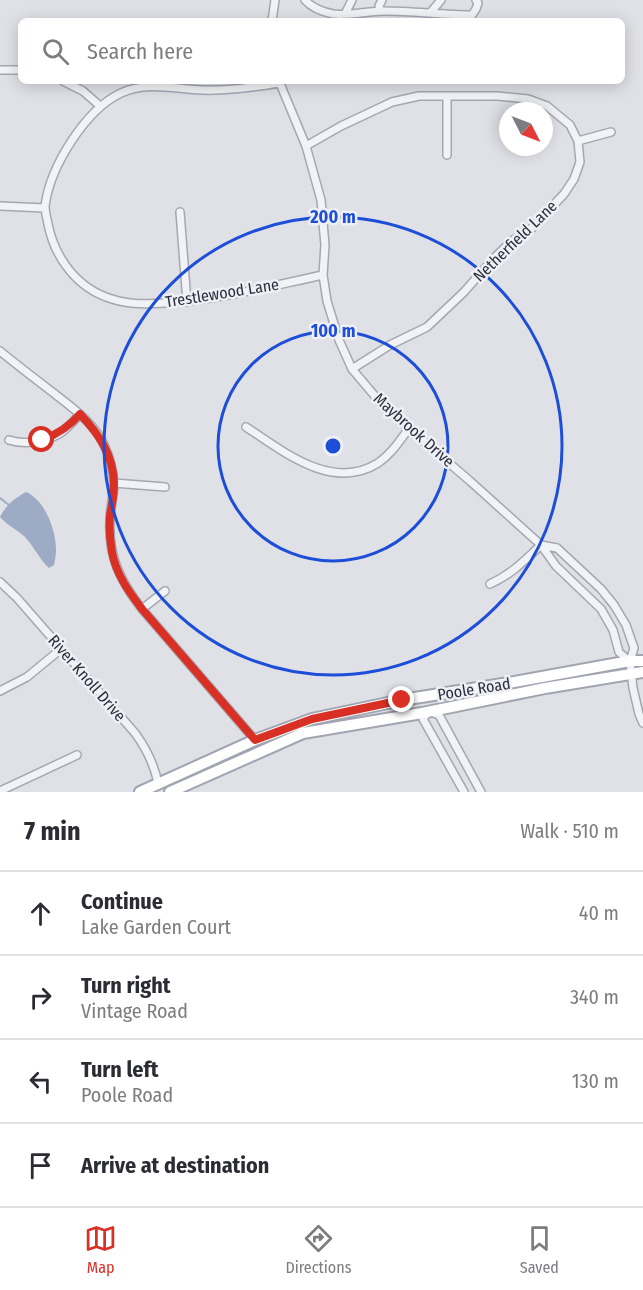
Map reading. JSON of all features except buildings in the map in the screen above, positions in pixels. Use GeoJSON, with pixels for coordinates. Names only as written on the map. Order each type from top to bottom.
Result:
{"type":"FeatureCollection","features":[{"type":"Feature","properties":{"kind":"main road","name":"Poole Road"},"geometry":{"type":"LineString","coordinates":[[140,792],[255,740],[312,719],[383,703],[643,661]]}},
{"type":"Feature","properties":{"kind":"main road","name":"Poole Road"},"geometry":{"type":"LineString","coordinates":[[170,792],[303,733],[637,673]]}},
{"type":"Feature","properties":{"kind":"street"},"geometry":{"type":"LineString","coordinates":[[272,18],[274,0]]}},
{"type":"Feature","properties":{"kind":"street"},"geometry":{"type":"LineString","coordinates":[[305,0],[321,11],[334,14],[380,11],[457,15],[472,15],[478,3],[476,0]]}},
{"type":"Feature","properties":{"kind":"street"},"geometry":{"type":"LineString","coordinates":[[345,14],[352,0]]}},
{"type":"Feature","properties":{"kind":"street"},"geometry":{"type":"LineString","coordinates":[[380,11],[379,6],[382,0]]}},
{"type":"Feature","properties":{"kind":"street"},"geometry":{"type":"LineString","coordinates":[[431,12],[441,0]]}},
{"type":"Feature","properties":{"kind":"street"},"geometry":{"type":"LineString","coordinates":[[0,70],[18,70]]}},
{"type":"Feature","properties":{"kind":"street"},"geometry":{"type":"LineString","coordinates":[[69,84],[83,91],[100,106]]}},
{"type":"Feature","properties":{"kind":"street","name":"Trestlewood Lane"},"geometry":{"type":"LineString","coordinates":[[266,84],[234,89],[203,90],[148,86],[122,93],[100,106],[69,145],[54,172],[45,208],[51,236],[76,279],[96,294],[137,304],[187,302],[323,275]]}},
{"type":"Feature","properties":{"kind":"street","name":"Maybrook Drive"},"geometry":{"type":"LineString","coordinates":[[280,84],[306,146],[321,200],[325,245],[323,275],[327,300],[339,340],[352,369],[385,408],[541,545],[556,566],[601,609],[613,630],[619,652],[630,662],[634,648],[626,625],[614,605],[601,589],[557,548],[541,545]]}},
{"type":"Feature","properties":{"kind":"street"},"geometry":{"type":"LineString","coordinates":[[306,146],[341,126],[392,102],[419,96],[497,96],[528,99],[547,106],[562,118],[570,125],[578,141],[611,132]]}},
{"type":"Feature","properties":{"kind":"street"},"geometry":{"type":"LineString","coordinates":[[447,97],[447,155]]}},
{"type":"Feature","properties":{"kind":"street","name":"Netherfield Lane"},"geometry":{"type":"LineString","coordinates":[[352,369],[390,345],[427,327],[512,241],[532,228],[564,194],[574,179],[580,162],[578,141]]}},
{"type":"Feature","properties":{"kind":"street"},"geometry":{"type":"LineString","coordinates":[[0,206],[45,208]]}},
{"type":"Feature","properties":{"kind":"street"},"geometry":{"type":"LineString","coordinates":[[180,212],[187,302]]}},
{"type":"Feature","properties":{"kind":"street"},"geometry":{"type":"LineString","coordinates":[[0,351],[80,414],[99,436],[110,461],[114,483],[110,518],[112,553],[118,573],[128,592],[255,740]]}},
{"type":"Feature","properties":{"kind":"street"},"geometry":{"type":"LineString","coordinates":[[9,440],[18,443],[42,440],[59,434],[80,414]]}},
{"type":"Feature","properties":{"kind":"street"},"geometry":{"type":"LineString","coordinates":[[246,427],[302,463],[325,471],[353,472],[377,463],[391,452],[409,428]]}},
{"type":"Feature","properties":{"kind":"street"},"geometry":{"type":"LineString","coordinates":[[114,483],[165,486]]}},
{"type":"Feature","properties":{"kind":"street"},"geometry":{"type":"LineString","coordinates":[[490,584],[515,570],[541,545]]}},
{"type":"Feature","properties":{"kind":"street","name":"River Knoll Drive"},"geometry":{"type":"LineString","coordinates":[[0,582],[17,598],[135,733],[149,756],[158,783]]}},
{"type":"Feature","properties":{"kind":"street"},"geometry":{"type":"LineString","coordinates":[[142,609],[165,591]]}},
{"type":"Feature","properties":{"kind":"street"},"geometry":{"type":"LineString","coordinates":[[0,691],[27,677],[61,649]]}},
{"type":"Feature","properties":{"kind":"street"},"geometry":{"type":"LineString","coordinates":[[630,662],[637,673],[634,693],[643,723]]}},
{"type":"Feature","properties":{"kind":"street"},"geometry":{"type":"LineString","coordinates":[[420,698],[429,711],[439,715],[481,792]]}},
{"type":"Feature","properties":{"kind":"street"},"geometry":{"type":"LineString","coordinates":[[429,711],[423,719],[466,792],[477,784]]}},
{"type":"Feature","properties":{"kind":"street"},"geometry":{"type":"LineString","coordinates":[[0,791],[77,755]]}},
{"type":"Feature","properties":{"kind":"water"},"geometry":{"type":"Polygon","coordinates":[[[26,492],[39,502],[52,525],[56,552],[54,565],[49,568],[24,536],[0,517],[11,502],[26,492]]]}},
{"type":"Feature","properties":{"kind":"waterway"},"geometry":{"type":"LineString","coordinates":[[0,498],[9,505]]}},
{"type":"Feature","properties":{"kind":"route"},"geometry":{"type":"LineString","coordinates":[[42,440],[59,434],[80,414],[99,436],[110,461],[114,483],[110,529],[112,553],[118,573],[128,592],[255,740],[312,719],[402,700]]}}]}
